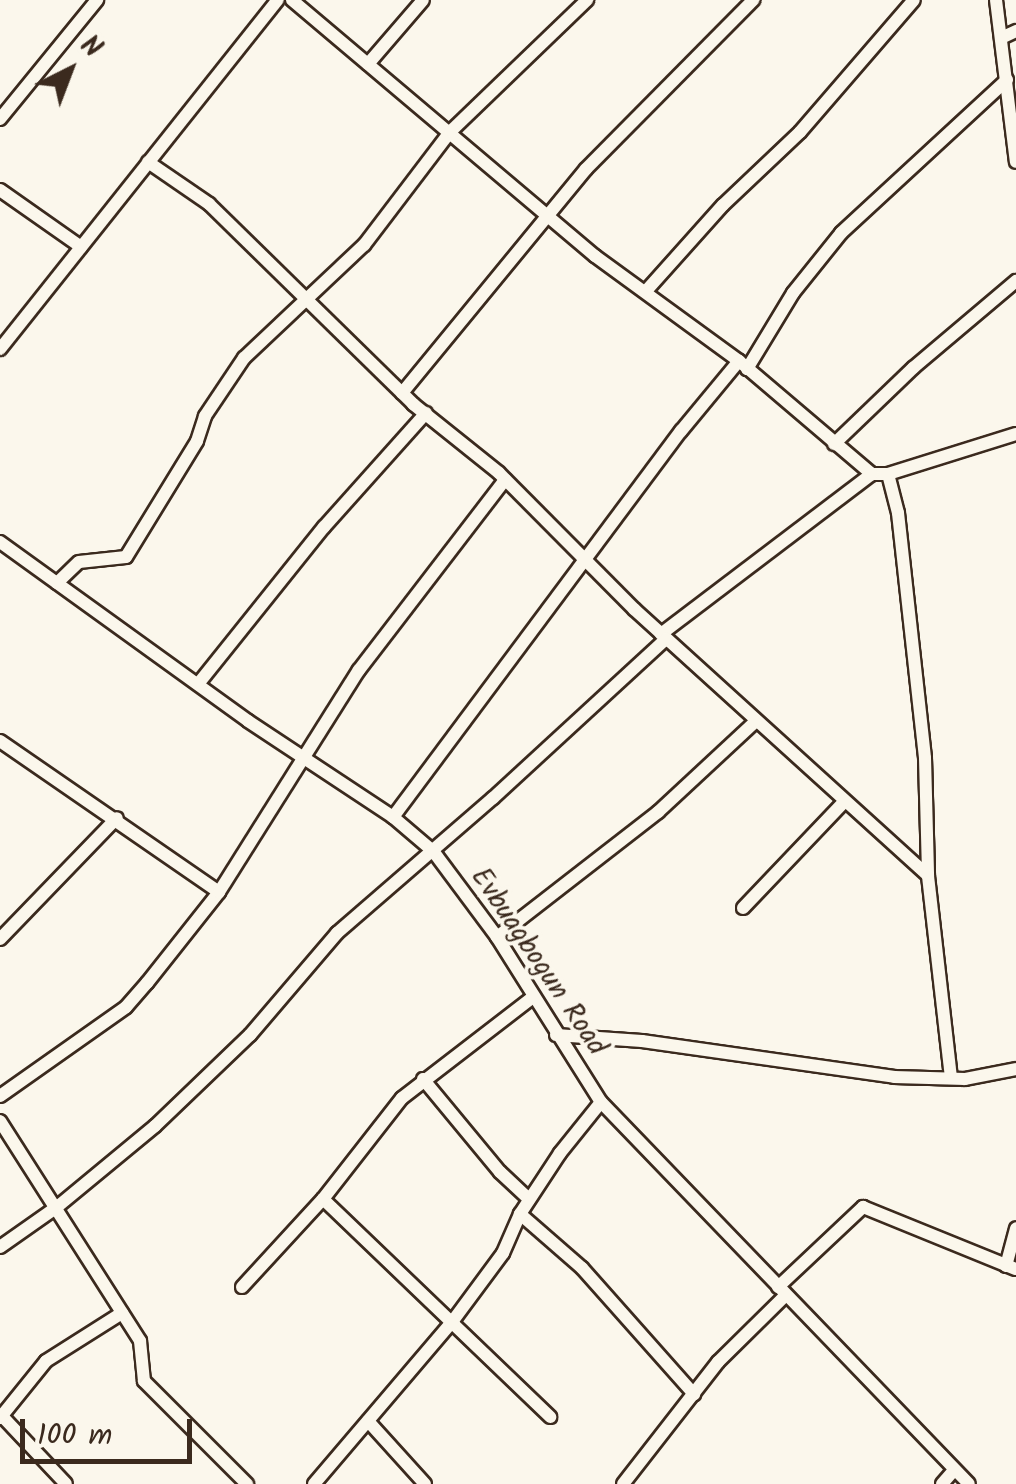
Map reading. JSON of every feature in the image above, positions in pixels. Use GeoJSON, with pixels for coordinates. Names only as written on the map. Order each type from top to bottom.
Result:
{"type":"FeatureCollection","features":[{"type":"Feature","properties":{"kind":"street"},"geometry":{"type":"LineString","coordinates":[[0,119],[98,0]]}},
{"type":"Feature","properties":{"kind":"street"},"geometry":{"type":"LineString","coordinates":[[0,349],[278,0]]}},
{"type":"Feature","properties":{"kind":"street"},"geometry":{"type":"LineString","coordinates":[[292,0],[548,217],[743,365],[872,474]]}},
{"type":"Feature","properties":{"kind":"street"},"geometry":{"type":"LineString","coordinates":[[368,64],[423,0]]}},
{"type":"Feature","properties":{"kind":"street"},"geometry":{"type":"LineString","coordinates":[[57,583],[79,562],[126,557],[226,382],[244,358],[308,300],[351,253],[364,245],[451,131],[587,0]]}},
{"type":"Feature","properties":{"kind":"street"},"geometry":{"type":"LineString","coordinates":[[402,393],[586,169],[753,0]]}},
{"type":"Feature","properties":{"kind":"street"},"geometry":{"type":"LineString","coordinates":[[646,291],[723,205],[800,132],[914,0]]}},
{"type":"Feature","properties":{"kind":"street"},"geometry":{"type":"LineString","coordinates":[[996,0],[1016,162]]}},
{"type":"Feature","properties":{"kind":"street"},"geometry":{"type":"LineString","coordinates":[[1001,38],[1016,31]]}},
{"type":"Feature","properties":{"kind":"street"},"geometry":{"type":"LineString","coordinates":[[393,817],[584,560],[743,365],[841,234],[1007,80]]}},
{"type":"Feature","properties":{"kind":"street"},"geometry":{"type":"LineString","coordinates":[[148,162],[208,204],[402,393],[505,480],[664,637],[928,876]]}},
{"type":"Feature","properties":{"kind":"street"},"geometry":{"type":"LineString","coordinates":[[0,190],[81,247]]}},
{"type":"Feature","properties":{"kind":"street"},"geometry":{"type":"LineString","coordinates":[[834,444],[913,368],[1016,282]]}},
{"type":"Feature","properties":{"kind":"street"},"geometry":{"type":"LineString","coordinates":[[198,684],[324,527],[426,413]]}},
{"type":"Feature","properties":{"kind":"street"},"geometry":{"type":"LineString","coordinates":[[0,1247],[57,1207],[155,1126],[250,1035],[336,933],[433,851],[664,637],[872,474],[888,474],[1016,434]]}},
{"type":"Feature","properties":{"kind":"street"},"geometry":{"type":"LineString","coordinates":[[888,474],[898,513],[926,758],[928,876],[951,1078]]}},
{"type":"Feature","properties":{"kind":"street"},"geometry":{"type":"LineString","coordinates":[[0,1096],[126,1007],[218,892],[360,670],[505,480]]}},
{"type":"Feature","properties":{"kind":"street","name":"Evbuagbogun Road"},"geometry":{"type":"LineString","coordinates":[[0,542],[393,817],[433,851],[496,937],[601,1102],[969,1484]]}},
{"type":"Feature","properties":{"kind":"street"},"geometry":{"type":"LineString","coordinates":[[496,937],[658,812],[756,722]]}},
{"type":"Feature","properties":{"kind":"street"},"geometry":{"type":"LineString","coordinates":[[0,740],[218,892]]}},
{"type":"Feature","properties":{"kind":"street"},"geometry":{"type":"LineString","coordinates":[[743,908],[843,803]]}},
{"type":"Feature","properties":{"kind":"street"},"geometry":{"type":"LineString","coordinates":[[1,935],[117,818]]}},
{"type":"Feature","properties":{"kind":"street"},"geometry":{"type":"LineString","coordinates":[[242,1287],[323,1199],[402,1098],[532,996]]}},
{"type":"Feature","properties":{"kind":"street"},"geometry":{"type":"LineString","coordinates":[[556,1035],[642,1040],[894,1076],[951,1078],[1016,1069]]}},
{"type":"Feature","properties":{"kind":"street"},"geometry":{"type":"LineString","coordinates":[[423,1079],[500,1172],[530,1199]]}},
{"type":"Feature","properties":{"kind":"street"},"geometry":{"type":"LineString","coordinates":[[314,1484],[452,1322],[503,1253],[530,1199],[601,1102]]}},
{"type":"Feature","properties":{"kind":"street"},"geometry":{"type":"LineString","coordinates":[[0,1121],[140,1342],[144,1381],[211,1454],[247,1484]]}},
{"type":"Feature","properties":{"kind":"street"},"geometry":{"type":"LineString","coordinates":[[323,1199],[550,1417]]}},
{"type":"Feature","properties":{"kind":"street"},"geometry":{"type":"LineString","coordinates":[[623,1484],[718,1362],[864,1206],[1011,1268],[1016,1228]]}},
{"type":"Feature","properties":{"kind":"street"},"geometry":{"type":"LineString","coordinates":[[520,1214],[582,1268],[694,1394]]}},
{"type":"Feature","properties":{"kind":"street"},"geometry":{"type":"LineString","coordinates":[[66,1484],[1,1417],[46,1360],[122,1314]]}},
{"type":"Feature","properties":{"kind":"street"},"geometry":{"type":"LineString","coordinates":[[368,1421],[425,1484]]}},
{"type":"Feature","properties":{"kind":"street"},"geometry":{"type":"LineString","coordinates":[[942,1484],[954,1470]]}}]}
